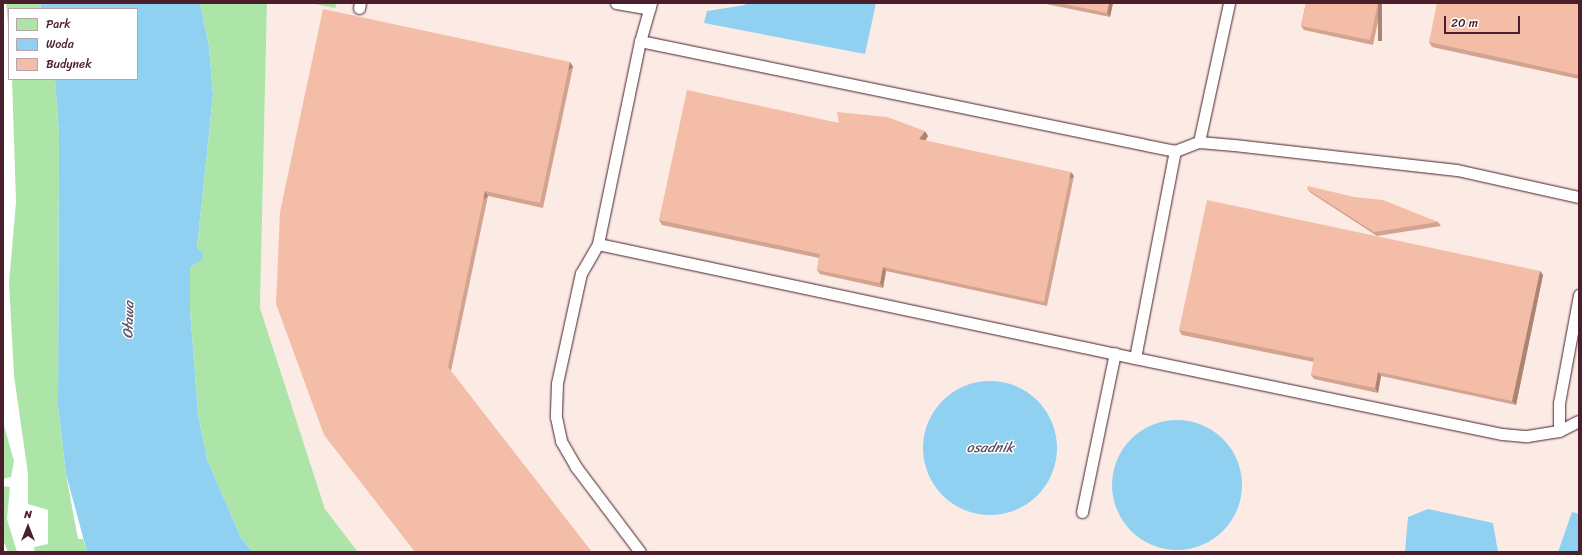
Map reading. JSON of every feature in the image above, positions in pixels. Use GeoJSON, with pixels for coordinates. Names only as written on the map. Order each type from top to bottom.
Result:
{"type":"FeatureCollection","features":[{"type":"Feature","properties":{"kind":"lane"},"geometry":{"type":"LineString","coordinates":[[616,3],[650,6],[640,41],[598,244],[581,273],[557,383],[556,417],[561,441],[576,467],[640,552]]}},
{"type":"Feature","properties":{"kind":"lane"},"geometry":{"type":"LineString","coordinates":[[1199,142],[1230,3]]}},
{"type":"Feature","properties":{"kind":"lane"},"geometry":{"type":"LineString","coordinates":[[640,41],[1175,151],[1199,142],[1457,170],[1579,197]]}},
{"type":"Feature","properties":{"kind":"lane"},"geometry":{"type":"LineString","coordinates":[[1134,358],[1175,151]]}},
{"type":"Feature","properties":{"kind":"lane"},"geometry":{"type":"LineString","coordinates":[[598,244],[1134,358],[1502,434],[1527,436],[1559,431],[1579,420]]}},
{"type":"Feature","properties":{"kind":"lane"},"geometry":{"type":"LineString","coordinates":[[1559,431],[1559,404],[1579,295]]}},
{"type":"Feature","properties":{"kind":"lane"},"geometry":{"type":"LineString","coordinates":[[1082,512],[1115,353]]}},
{"type":"Feature","properties":{"kind":"shaded area"},"geometry":{"type":"Polygon","coordinates":[[[267,3],[1579,3],[1579,552],[358,552],[325,509],[260,308],[267,3]]]}},
{"type":"Feature","properties":{"kind":"green space"},"geometry":{"type":"Polygon","coordinates":[[[6,3],[40,3],[41,8],[8,8],[8,22],[6,3]]]}},
{"type":"Feature","properties":{"kind":"green space"},"geometry":{"type":"Polygon","coordinates":[[[200,3],[267,3],[260,308],[325,509],[358,552],[253,552],[241,538],[207,459],[198,414],[190,309],[190,267],[201,261],[197,248],[213,95],[209,46],[200,3]]]}},
{"type":"Feature","properties":{"kind":"green space"},"geometry":{"type":"Polygon","coordinates":[[[310,3],[337,3],[335,8],[310,3]]]}},
{"type":"Feature","properties":{"kind":"green space"},"geometry":{"type":"Polygon","coordinates":[[[12,80],[55,80],[59,134],[58,406],[66,474],[78,539],[83,539],[87,552],[35,552],[34,547],[48,544],[48,510],[28,504],[28,474],[14,376],[9,283],[16,202],[12,80]]]}},
{"type":"Feature","properties":{"kind":"green space"},"geometry":{"type":"Polygon","coordinates":[[[3,422],[14,461],[11,477],[3,479],[3,422]]]}},
{"type":"Feature","properties":{"kind":"green space"},"geometry":{"type":"Polygon","coordinates":[[[3,486],[10,487],[7,519],[17,552],[8,552],[3,540],[3,486]]]}},
{"type":"Feature","properties":{"kind":"water","name":"Oława"},"geometry":{"type":"Polygon","coordinates":[[[40,3],[200,3],[209,46],[213,95],[197,248],[203,254],[201,261],[190,267],[190,309],[198,414],[207,459],[241,538],[253,552],[87,552],[66,474],[58,406],[59,134],[55,80],[138,80],[138,8],[41,8],[40,3]]]}},
{"type":"Feature","properties":{"kind":"water"},"geometry":{"type":"Polygon","coordinates":[[[745,3],[876,3],[865,54],[704,23],[707,11],[745,5],[745,3]]]}},
{"type":"Feature","properties":{"kind":"water","name":"osadnik"},"geometry":{"type":"Polygon","coordinates":[[[990,381],[1015,386],[1032,396],[1042,406],[1052,423],[1057,448],[1052,473],[1042,490],[1032,500],[1015,510],[990,515],[965,510],[948,500],[938,490],[928,473],[923,448],[928,423],[938,406],[948,396],[965,386],[990,381]]]}},
{"type":"Feature","properties":{"kind":"water"},"geometry":{"type":"Polygon","coordinates":[[[1183,420],[1196,422],[1208,427],[1228,444],[1235,454],[1240,466],[1242,485],[1240,504],[1235,516],[1218,536],[1208,543],[1196,548],[1171,550],[1158,548],[1146,543],[1126,526],[1119,516],[1114,504],[1112,479],[1114,466],[1119,454],[1136,434],[1146,427],[1158,422],[1183,420]]]}},
{"type":"Feature","properties":{"kind":"water"},"geometry":{"type":"Polygon","coordinates":[[[1428,509],[1493,523],[1498,552],[1405,552],[1408,517],[1428,509]]]}},
{"type":"Feature","properties":{"kind":"water"},"geometry":{"type":"Polygon","coordinates":[[[1572,512],[1579,514],[1579,552],[1558,552],[1572,512]]]}},
{"type":"Feature","properties":{"kind":"building"},"geometry":{"type":"Polygon","coordinates":[[[1060,3],[1109,3],[1107,13],[1060,3]]]}},
{"type":"Feature","properties":{"kind":"building"},"geometry":{"type":"Polygon","coordinates":[[[1306,3],[1378,3],[1370,40],[1301,26],[1306,3]]]}},
{"type":"Feature","properties":{"kind":"building"},"geometry":{"type":"Polygon","coordinates":[[[1437,3],[1579,3],[1579,75],[1429,42],[1437,3]]]}},
{"type":"Feature","properties":{"kind":"building"},"geometry":{"type":"Polygon","coordinates":[[[323,9],[570,62],[540,203],[485,191],[448,367],[592,552],[415,552],[324,435],[276,304],[280,212],[323,9]]]}},
{"type":"Feature","properties":{"kind":"building"},"geometry":{"type":"Polygon","coordinates":[[[687,90],[839,123],[837,112],[887,117],[925,131],[919,139],[1071,172],[1044,302],[883,267],[880,283],[817,270],[820,254],[659,220],[687,90]]]}},
{"type":"Feature","properties":{"kind":"building"},"geometry":{"type":"Polygon","coordinates":[[[1308,186],[1354,197],[1383,200],[1438,222],[1374,232],[1307,189],[1308,186]]]}},
{"type":"Feature","properties":{"kind":"building"},"geometry":{"type":"Polygon","coordinates":[[[1207,200],[1540,271],[1512,401],[1378,372],[1375,388],[1311,375],[1314,358],[1179,330],[1207,200]]]}}]}
